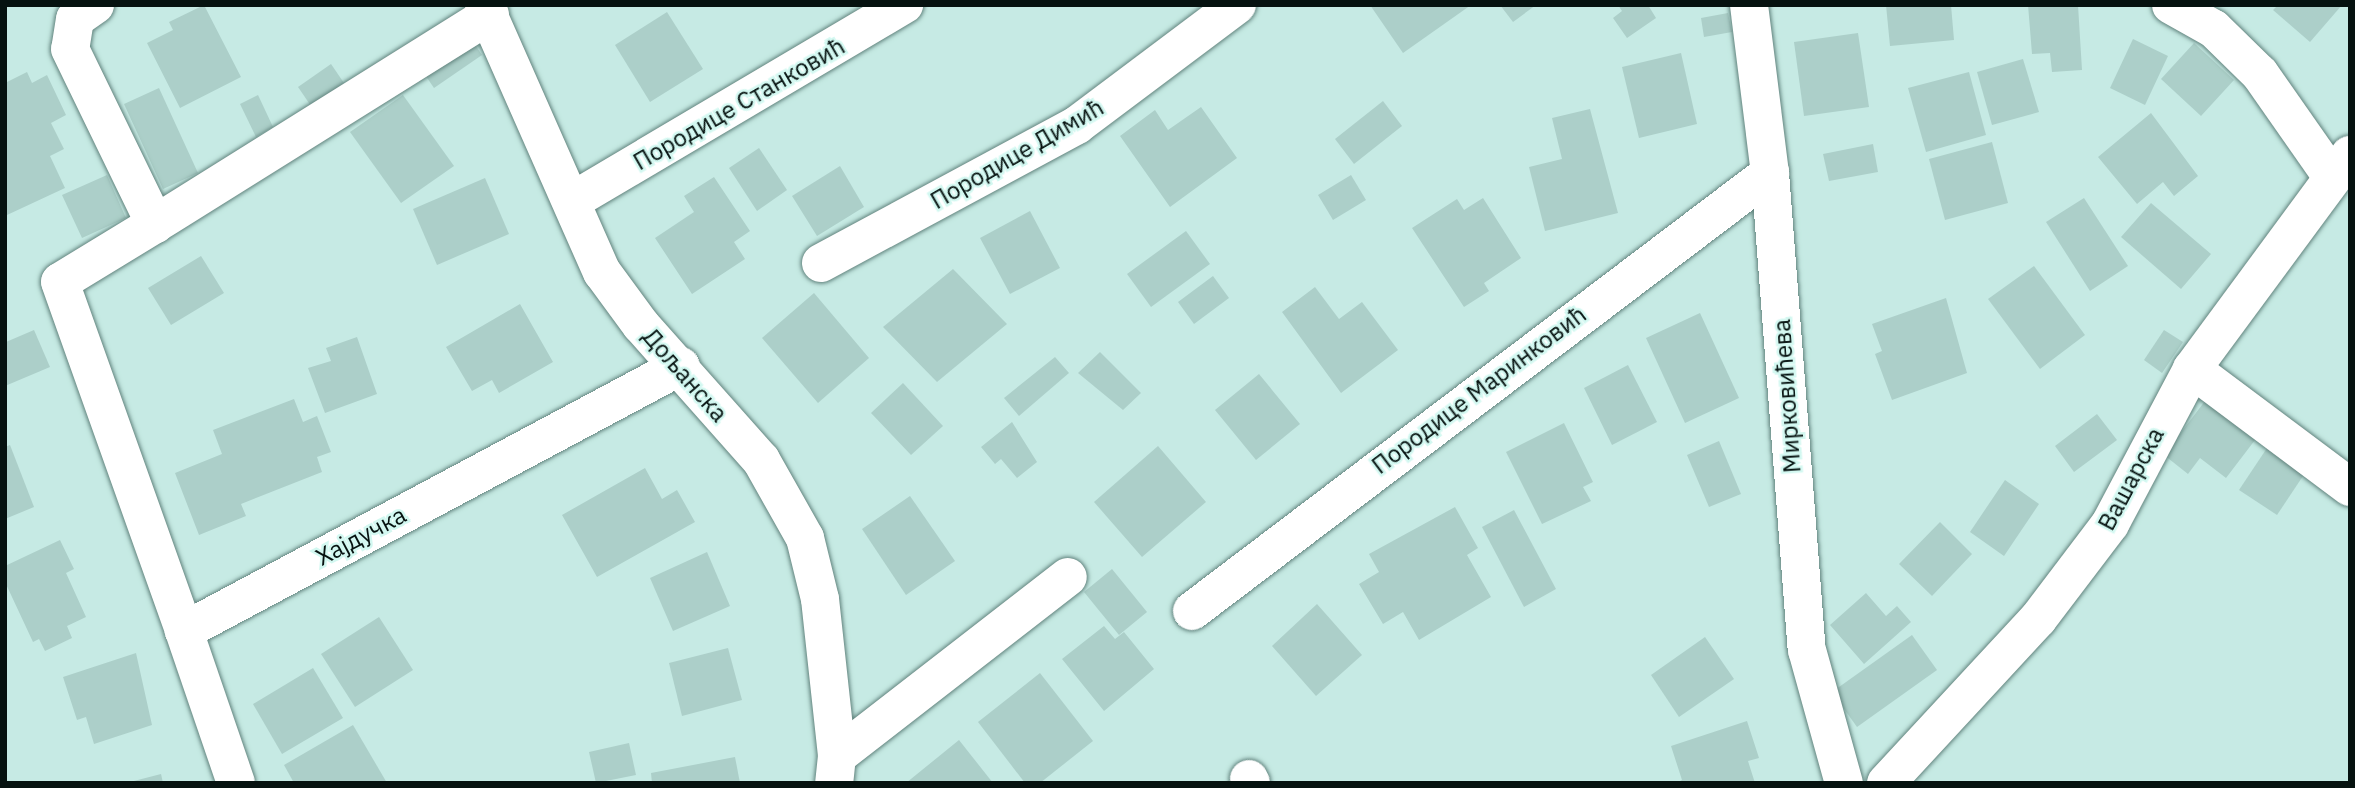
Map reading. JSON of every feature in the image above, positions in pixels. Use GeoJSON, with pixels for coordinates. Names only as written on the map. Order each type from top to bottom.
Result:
{"type":"FeatureCollection","features":[{"type":"Feature","properties":{"kind":"street"},"geometry":{"type":"LineString","coordinates":[[95,5],[75,19],[70,49],[155,224]]}},
{"type":"Feature","properties":{"kind":"street","name":"Породице Станковић"},"geometry":{"type":"LineString","coordinates":[[572,201],[904,5]]}},
{"type":"Feature","properties":{"kind":"street","name":"Породице Димић"},"geometry":{"type":"LineString","coordinates":[[821,263],[1077,125],[1237,5]]}},
{"type":"Feature","properties":{"kind":"street","name":"Мирковићева"},"geometry":{"type":"LineString","coordinates":[[1749,5],[1770,173],[1807,650],[1844,783]]}},
{"type":"Feature","properties":{"kind":"street"},"geometry":{"type":"LineString","coordinates":[[2171,5],[2214,29],[2260,74],[2341,166]]}},
{"type":"Feature","properties":{"kind":"street"},"geometry":{"type":"LineString","coordinates":[[236,783],[61,282],[487,10]]}},
{"type":"Feature","properties":{"kind":"street","name":"Дољанска"},"geometry":{"type":"LineString","coordinates":[[487,10],[602,272],[640,325],[681,366],[761,460],[805,538],[820,600],[835,769]]}},
{"type":"Feature","properties":{"kind":"street","name":"Вашарска"},"geometry":{"type":"LineString","coordinates":[[1886,783],[2038,620],[2110,524],[2192,369],[2341,166]]}},
{"type":"Feature","properties":{"kind":"street","name":"Породице Маринковић"},"geometry":{"type":"LineString","coordinates":[[1192,611],[1770,173]]}},
{"type":"Feature","properties":{"kind":"street","name":"Хајдучка"},"geometry":{"type":"LineString","coordinates":[[184,631],[681,366]]}},
{"type":"Feature","properties":{"kind":"street"},"geometry":{"type":"LineString","coordinates":[[2192,369],[2350,487]]}},
{"type":"Feature","properties":{"kind":"street","name":"Дољанска"},"geometry":{"type":"LineString","coordinates":[[835,769],[1068,577]]}},
{"type":"Feature","properties":{"kind":"building"},"geometry":{"type":"Polygon","coordinates":[[[204,5],[241,77],[180,108],[147,43],[173,30],[169,22],[204,5]]]}},
{"type":"Feature","properties":{"kind":"building"},"geometry":{"type":"Polygon","coordinates":[[[1370,5],[1471,5],[1403,53],[1370,5]]]}},
{"type":"Feature","properties":{"kind":"building"},"geometry":{"type":"Polygon","coordinates":[[[1500,5],[1536,5],[1513,22],[1500,5]]]}},
{"type":"Feature","properties":{"kind":"building"},"geometry":{"type":"Polygon","coordinates":[[[1618,5],[1648,5],[1656,18],[1627,38],[1613,18],[1622,11],[1618,5]]]}},
{"type":"Feature","properties":{"kind":"building"},"geometry":{"type":"Polygon","coordinates":[[[1886,5],[1951,5],[1954,40],[1890,46],[1886,5]]]}},
{"type":"Feature","properties":{"kind":"building"},"geometry":{"type":"Polygon","coordinates":[[[2028,5],[2078,5],[2082,70],[2052,72],[2050,53],[2032,54],[2028,5]]]}},
{"type":"Feature","properties":{"kind":"building"},"geometry":{"type":"Polygon","coordinates":[[[2278,5],[2342,5],[2310,42],[2273,10],[2278,5]]]}},
{"type":"Feature","properties":{"kind":"building"},"geometry":{"type":"Polygon","coordinates":[[[667,12],[703,69],[650,102],[615,45],[667,12]]]}},
{"type":"Feature","properties":{"kind":"building"},"geometry":{"type":"Polygon","coordinates":[[[1728,13],[1732,32],[1704,37],[1701,18],[1728,13]]]}},
{"type":"Feature","properties":{"kind":"building"},"geometry":{"type":"Polygon","coordinates":[[[467,33],[482,55],[434,88],[419,66],[467,33]]]}},
{"type":"Feature","properties":{"kind":"building"},"geometry":{"type":"Polygon","coordinates":[[[1858,33],[1869,107],[1804,116],[1794,42],[1858,33]]]}},
{"type":"Feature","properties":{"kind":"building"},"geometry":{"type":"Polygon","coordinates":[[[2133,39],[2168,56],[2145,105],[2110,88],[2133,39]]]}},
{"type":"Feature","properties":{"kind":"building"},"geometry":{"type":"Polygon","coordinates":[[[2194,43],[2234,80],[2201,116],[2161,79],[2194,43]]]}},
{"type":"Feature","properties":{"kind":"building"},"geometry":{"type":"Polygon","coordinates":[[[1681,53],[1697,124],[1639,138],[1622,67],[1681,53]]]}},
{"type":"Feature","properties":{"kind":"building"},"geometry":{"type":"Polygon","coordinates":[[[2023,59],[2039,112],[1992,125],[1977,72],[2023,59]]]}},
{"type":"Feature","properties":{"kind":"building"},"geometry":{"type":"Polygon","coordinates":[[[331,64],[344,83],[311,106],[298,87],[331,64]]]}},
{"type":"Feature","properties":{"kind":"building"},"geometry":{"type":"Polygon","coordinates":[[[27,72],[32,83],[47,75],[66,115],[51,123],[64,149],[50,156],[65,188],[7,215],[5,83],[27,72]]]}},
{"type":"Feature","properties":{"kind":"building"},"geometry":{"type":"Polygon","coordinates":[[[1969,72],[1986,135],[1926,152],[1908,88],[1969,72]]]}},
{"type":"Feature","properties":{"kind":"building"},"geometry":{"type":"Polygon","coordinates":[[[159,88],[198,173],[163,189],[124,104],[159,88]]]}},
{"type":"Feature","properties":{"kind":"building"},"geometry":{"type":"Polygon","coordinates":[[[258,95],[273,127],[256,137],[240,104],[258,95]]]}},
{"type":"Feature","properties":{"kind":"building"},"geometry":{"type":"Polygon","coordinates":[[[403,95],[454,166],[401,203],[350,132],[403,95]]]}},
{"type":"Feature","properties":{"kind":"building"},"geometry":{"type":"Polygon","coordinates":[[[1383,101],[1402,126],[1354,164],[1335,139],[1383,101]]]}},
{"type":"Feature","properties":{"kind":"building"},"geometry":{"type":"Polygon","coordinates":[[[1201,107],[1237,158],[1170,207],[1120,136],[1155,110],[1168,130],[1201,107]]]}},
{"type":"Feature","properties":{"kind":"building"},"geometry":{"type":"Polygon","coordinates":[[[1590,109],[1618,213],[1545,231],[1529,167],[1562,159],[1552,118],[1590,109]]]}},
{"type":"Feature","properties":{"kind":"building"},"geometry":{"type":"Polygon","coordinates":[[[2151,113],[2198,176],[2174,196],[2163,182],[2137,204],[2098,157],[2151,113]]]}},
{"type":"Feature","properties":{"kind":"building"},"geometry":{"type":"Polygon","coordinates":[[[1992,142],[2008,203],[1945,220],[1929,159],[1992,142]]]}},
{"type":"Feature","properties":{"kind":"building"},"geometry":{"type":"Polygon","coordinates":[[[1873,144],[1878,172],[1829,181],[1823,154],[1873,144]]]}},
{"type":"Feature","properties":{"kind":"building"},"geometry":{"type":"Polygon","coordinates":[[[759,148],[787,190],[757,211],[729,168],[759,148]]]}},
{"type":"Feature","properties":{"kind":"building"},"geometry":{"type":"Polygon","coordinates":[[[840,166],[864,207],[817,236],[792,196],[840,166]]]}},
{"type":"Feature","properties":{"kind":"building"},"geometry":{"type":"Polygon","coordinates":[[[107,175],[126,218],[82,238],[62,195],[107,175]]]}},
{"type":"Feature","properties":{"kind":"building"},"geometry":{"type":"Polygon","coordinates":[[[1351,175],[1366,200],[1333,220],[1318,195],[1351,175]]]}},
{"type":"Feature","properties":{"kind":"building"},"geometry":{"type":"Polygon","coordinates":[[[714,177],[750,231],[734,242],[745,259],[692,294],[655,238],[694,212],[684,196],[714,177]]]}},
{"type":"Feature","properties":{"kind":"building"},"geometry":{"type":"Polygon","coordinates":[[[485,178],[509,234],[437,265],[413,209],[485,178]]]}},
{"type":"Feature","properties":{"kind":"building"},"geometry":{"type":"Polygon","coordinates":[[[1483,198],[1521,258],[1484,283],[1489,291],[1464,307],[1412,228],[1457,199],[1464,210],[1483,198]]]}},
{"type":"Feature","properties":{"kind":"building"},"geometry":{"type":"Polygon","coordinates":[[[2084,198],[2128,266],[2090,291],[2046,222],[2084,198]]]}},
{"type":"Feature","properties":{"kind":"building"},"geometry":{"type":"Polygon","coordinates":[[[2151,203],[2211,254],[2181,289],[2121,237],[2151,203]]]}},
{"type":"Feature","properties":{"kind":"building"},"geometry":{"type":"Polygon","coordinates":[[[1030,211],[1060,268],[1010,294],[980,238],[1030,211]]]}},
{"type":"Feature","properties":{"kind":"building"},"geometry":{"type":"Polygon","coordinates":[[[1186,231],[1210,264],[1151,307],[1127,274],[1186,231]]]}},
{"type":"Feature","properties":{"kind":"building"},"geometry":{"type":"Polygon","coordinates":[[[201,256],[224,293],[171,325],[148,288],[201,256]]]}},
{"type":"Feature","properties":{"kind":"building"},"geometry":{"type":"Polygon","coordinates":[[[2034,266],[2085,335],[2040,369],[1988,299],[2034,266]]]}},
{"type":"Feature","properties":{"kind":"building"},"geometry":{"type":"Polygon","coordinates":[[[953,269],[1007,324],[937,382],[883,327],[953,269]]]}},
{"type":"Feature","properties":{"kind":"building"},"geometry":{"type":"Polygon","coordinates":[[[1213,276],[1229,298],[1194,324],[1178,302],[1213,276]]]}},
{"type":"Feature","properties":{"kind":"building"},"geometry":{"type":"Polygon","coordinates":[[[1315,287],[1339,319],[1362,302],[1398,350],[1341,393],[1282,312],[1315,287]]]}},
{"type":"Feature","properties":{"kind":"building"},"geometry":{"type":"Polygon","coordinates":[[[814,293],[869,358],[818,403],[762,338],[814,293]]]}},
{"type":"Feature","properties":{"kind":"building"},"geometry":{"type":"Polygon","coordinates":[[[1946,298],[1967,373],[1892,400],[1875,354],[1882,351],[1872,324],[1946,298]]]}},
{"type":"Feature","properties":{"kind":"building"},"geometry":{"type":"Polygon","coordinates":[[[520,304],[553,362],[499,393],[492,380],[472,391],[446,347],[520,304]]]}},
{"type":"Feature","properties":{"kind":"building"},"geometry":{"type":"Polygon","coordinates":[[[1700,313],[1739,398],[1685,423],[1646,338],[1700,313]]]}},
{"type":"Feature","properties":{"kind":"building"},"geometry":{"type":"Polygon","coordinates":[[[34,330],[50,367],[5,386],[6,342],[34,330]]]}},
{"type":"Feature","properties":{"kind":"building"},"geometry":{"type":"Polygon","coordinates":[[[2164,330],[2183,342],[2162,373],[2144,360],[2164,330]]]}},
{"type":"Feature","properties":{"kind":"building"},"geometry":{"type":"Polygon","coordinates":[[[357,337],[377,394],[325,413],[308,368],[331,361],[326,348],[357,337]]]}},
{"type":"Feature","properties":{"kind":"building"},"geometry":{"type":"Polygon","coordinates":[[[1100,352],[1141,393],[1123,410],[1078,373],[1100,352]]]}},
{"type":"Feature","properties":{"kind":"building"},"geometry":{"type":"Polygon","coordinates":[[[1055,357],[1069,373],[1019,416],[1004,398],[1055,357]]]}},
{"type":"Feature","properties":{"kind":"building"},"geometry":{"type":"Polygon","coordinates":[[[1628,365],[1657,422],[1612,445],[1584,388],[1628,365]]]}},
{"type":"Feature","properties":{"kind":"building"},"geometry":{"type":"Polygon","coordinates":[[[1259,374],[1300,424],[1256,460],[1215,410],[1259,374]]]}},
{"type":"Feature","properties":{"kind":"building"},"geometry":{"type":"Polygon","coordinates":[[[903,383],[943,426],[911,455],[871,413],[903,383]]]}},
{"type":"Feature","properties":{"kind":"building"},"geometry":{"type":"Polygon","coordinates":[[[294,399],[303,422],[317,416],[331,452],[317,457],[322,472],[241,504],[246,516],[199,535],[175,473],[222,454],[213,430],[294,399]]]}},
{"type":"Feature","properties":{"kind":"building"},"geometry":{"type":"Polygon","coordinates":[[[2205,401],[2255,440],[2226,478],[2200,458],[2188,474],[2164,455],[2205,401]]]}},
{"type":"Feature","properties":{"kind":"building"},"geometry":{"type":"Polygon","coordinates":[[[2097,414],[2117,440],[2074,472],[2055,446],[2097,414]]]}},
{"type":"Feature","properties":{"kind":"building"},"geometry":{"type":"Polygon","coordinates":[[[1012,422],[1037,462],[1017,478],[1001,459],[995,464],[981,447],[1012,422]]]}},
{"type":"Feature","properties":{"kind":"building"},"geometry":{"type":"Polygon","coordinates":[[[1564,423],[1593,482],[1583,487],[1591,501],[1542,524],[1506,452],[1564,423]]]}},
{"type":"Feature","properties":{"kind":"building"},"geometry":{"type":"Polygon","coordinates":[[[1719,441],[1741,494],[1709,507],[1687,455],[1719,441]]]}},
{"type":"Feature","properties":{"kind":"building"},"geometry":{"type":"Polygon","coordinates":[[[10,445],[34,507],[5,519],[5,447],[10,445]]]}},
{"type":"Feature","properties":{"kind":"building"},"geometry":{"type":"Polygon","coordinates":[[[1158,446],[1206,502],[1142,557],[1094,502],[1158,446]]]}},
{"type":"Feature","properties":{"kind":"building"},"geometry":{"type":"Polygon","coordinates":[[[2267,448],[2305,473],[2277,515],[2239,490],[2267,448]]]}},
{"type":"Feature","properties":{"kind":"building"},"geometry":{"type":"Polygon","coordinates":[[[645,468],[662,499],[677,490],[695,522],[597,577],[562,515],[645,468]]]}},
{"type":"Feature","properties":{"kind":"building"},"geometry":{"type":"Polygon","coordinates":[[[2005,480],[2039,504],[2004,556],[1970,532],[2005,480]]]}},
{"type":"Feature","properties":{"kind":"building"},"geometry":{"type":"Polygon","coordinates":[[[910,496],[955,561],[906,595],[862,529],[910,496]]]}},
{"type":"Feature","properties":{"kind":"building"},"geometry":{"type":"Polygon","coordinates":[[[1455,507],[1478,548],[1467,555],[1491,597],[1419,640],[1403,612],[1383,624],[1359,584],[1379,572],[1369,554],[1455,507]]]}},
{"type":"Feature","properties":{"kind":"building"},"geometry":{"type":"Polygon","coordinates":[[[1514,510],[1556,589],[1524,607],[1482,527],[1514,510]]]}},
{"type":"Feature","properties":{"kind":"building"},"geometry":{"type":"Polygon","coordinates":[[[1940,522],[1972,554],[1932,596],[1899,564],[1940,522]]]}},
{"type":"Feature","properties":{"kind":"building"},"geometry":{"type":"Polygon","coordinates":[[[60,540],[74,569],[66,573],[86,617],[67,626],[72,638],[45,651],[39,639],[33,642],[5,582],[5,566],[60,540]]]}},
{"type":"Feature","properties":{"kind":"building"},"geometry":{"type":"Polygon","coordinates":[[[707,552],[730,606],[673,631],[650,578],[707,552]]]}},
{"type":"Feature","properties":{"kind":"building"},"geometry":{"type":"Polygon","coordinates":[[[1112,569],[1147,612],[1119,635],[1084,592],[1112,569]]]}},
{"type":"Feature","properties":{"kind":"building"},"geometry":{"type":"Polygon","coordinates":[[[1866,593],[1886,616],[1897,606],[1911,622],[1864,664],[1830,625],[1866,593]]]}},
{"type":"Feature","properties":{"kind":"building"},"geometry":{"type":"Polygon","coordinates":[[[1317,604],[1362,655],[1316,696],[1272,646],[1317,604]]]}},
{"type":"Feature","properties":{"kind":"building"},"geometry":{"type":"Polygon","coordinates":[[[379,617],[413,670],[355,707],[321,654],[379,617]]]}},
{"type":"Feature","properties":{"kind":"building"},"geometry":{"type":"Polygon","coordinates":[[[1104,626],[1115,639],[1124,632],[1154,669],[1104,711],[1062,659],[1104,626]]]}},
{"type":"Feature","properties":{"kind":"building"},"geometry":{"type":"Polygon","coordinates":[[[1912,635],[1937,670],[1857,727],[1832,692],[1912,635]]]}},
{"type":"Feature","properties":{"kind":"building"},"geometry":{"type":"Polygon","coordinates":[[[1705,637],[1734,679],[1679,717],[1651,675],[1705,637]]]}},
{"type":"Feature","properties":{"kind":"building"},"geometry":{"type":"Polygon","coordinates":[[[728,648],[742,700],[682,716],[669,663],[728,648]]]}},
{"type":"Feature","properties":{"kind":"building"},"geometry":{"type":"Polygon","coordinates":[[[136,653],[152,725],[94,744],[86,717],[77,720],[63,677],[136,653]]]}},
{"type":"Feature","properties":{"kind":"building"},"geometry":{"type":"Polygon","coordinates":[[[313,668],[343,718],[282,754],[253,704],[313,668]]]}},
{"type":"Feature","properties":{"kind":"building"},"geometry":{"type":"Polygon","coordinates":[[[1040,673],[1093,741],[1040,783],[1025,783],[978,722],[1040,673]]]}},
{"type":"Feature","properties":{"kind":"building"},"geometry":{"type":"Polygon","coordinates":[[[1747,721],[1759,758],[1748,761],[1755,783],[1676,783],[1682,780],[1671,746],[1747,721]]]}},
{"type":"Feature","properties":{"kind":"building"},"geometry":{"type":"Polygon","coordinates":[[[353,725],[387,783],[294,783],[284,765],[353,725]]]}},
{"type":"Feature","properties":{"kind":"building"},"geometry":{"type":"Polygon","coordinates":[[[959,740],[993,783],[906,783],[959,740]]]}},
{"type":"Feature","properties":{"kind":"building"},"geometry":{"type":"Polygon","coordinates":[[[629,743],[636,775],[596,783],[589,752],[629,743]]]}},
{"type":"Feature","properties":{"kind":"building"},"geometry":{"type":"Polygon","coordinates":[[[735,757],[740,783],[652,783],[651,773],[735,757]]]}},
{"type":"Feature","properties":{"kind":"building"},"geometry":{"type":"Polygon","coordinates":[[[161,774],[163,783],[130,783],[130,782],[161,774]]]}}]}
